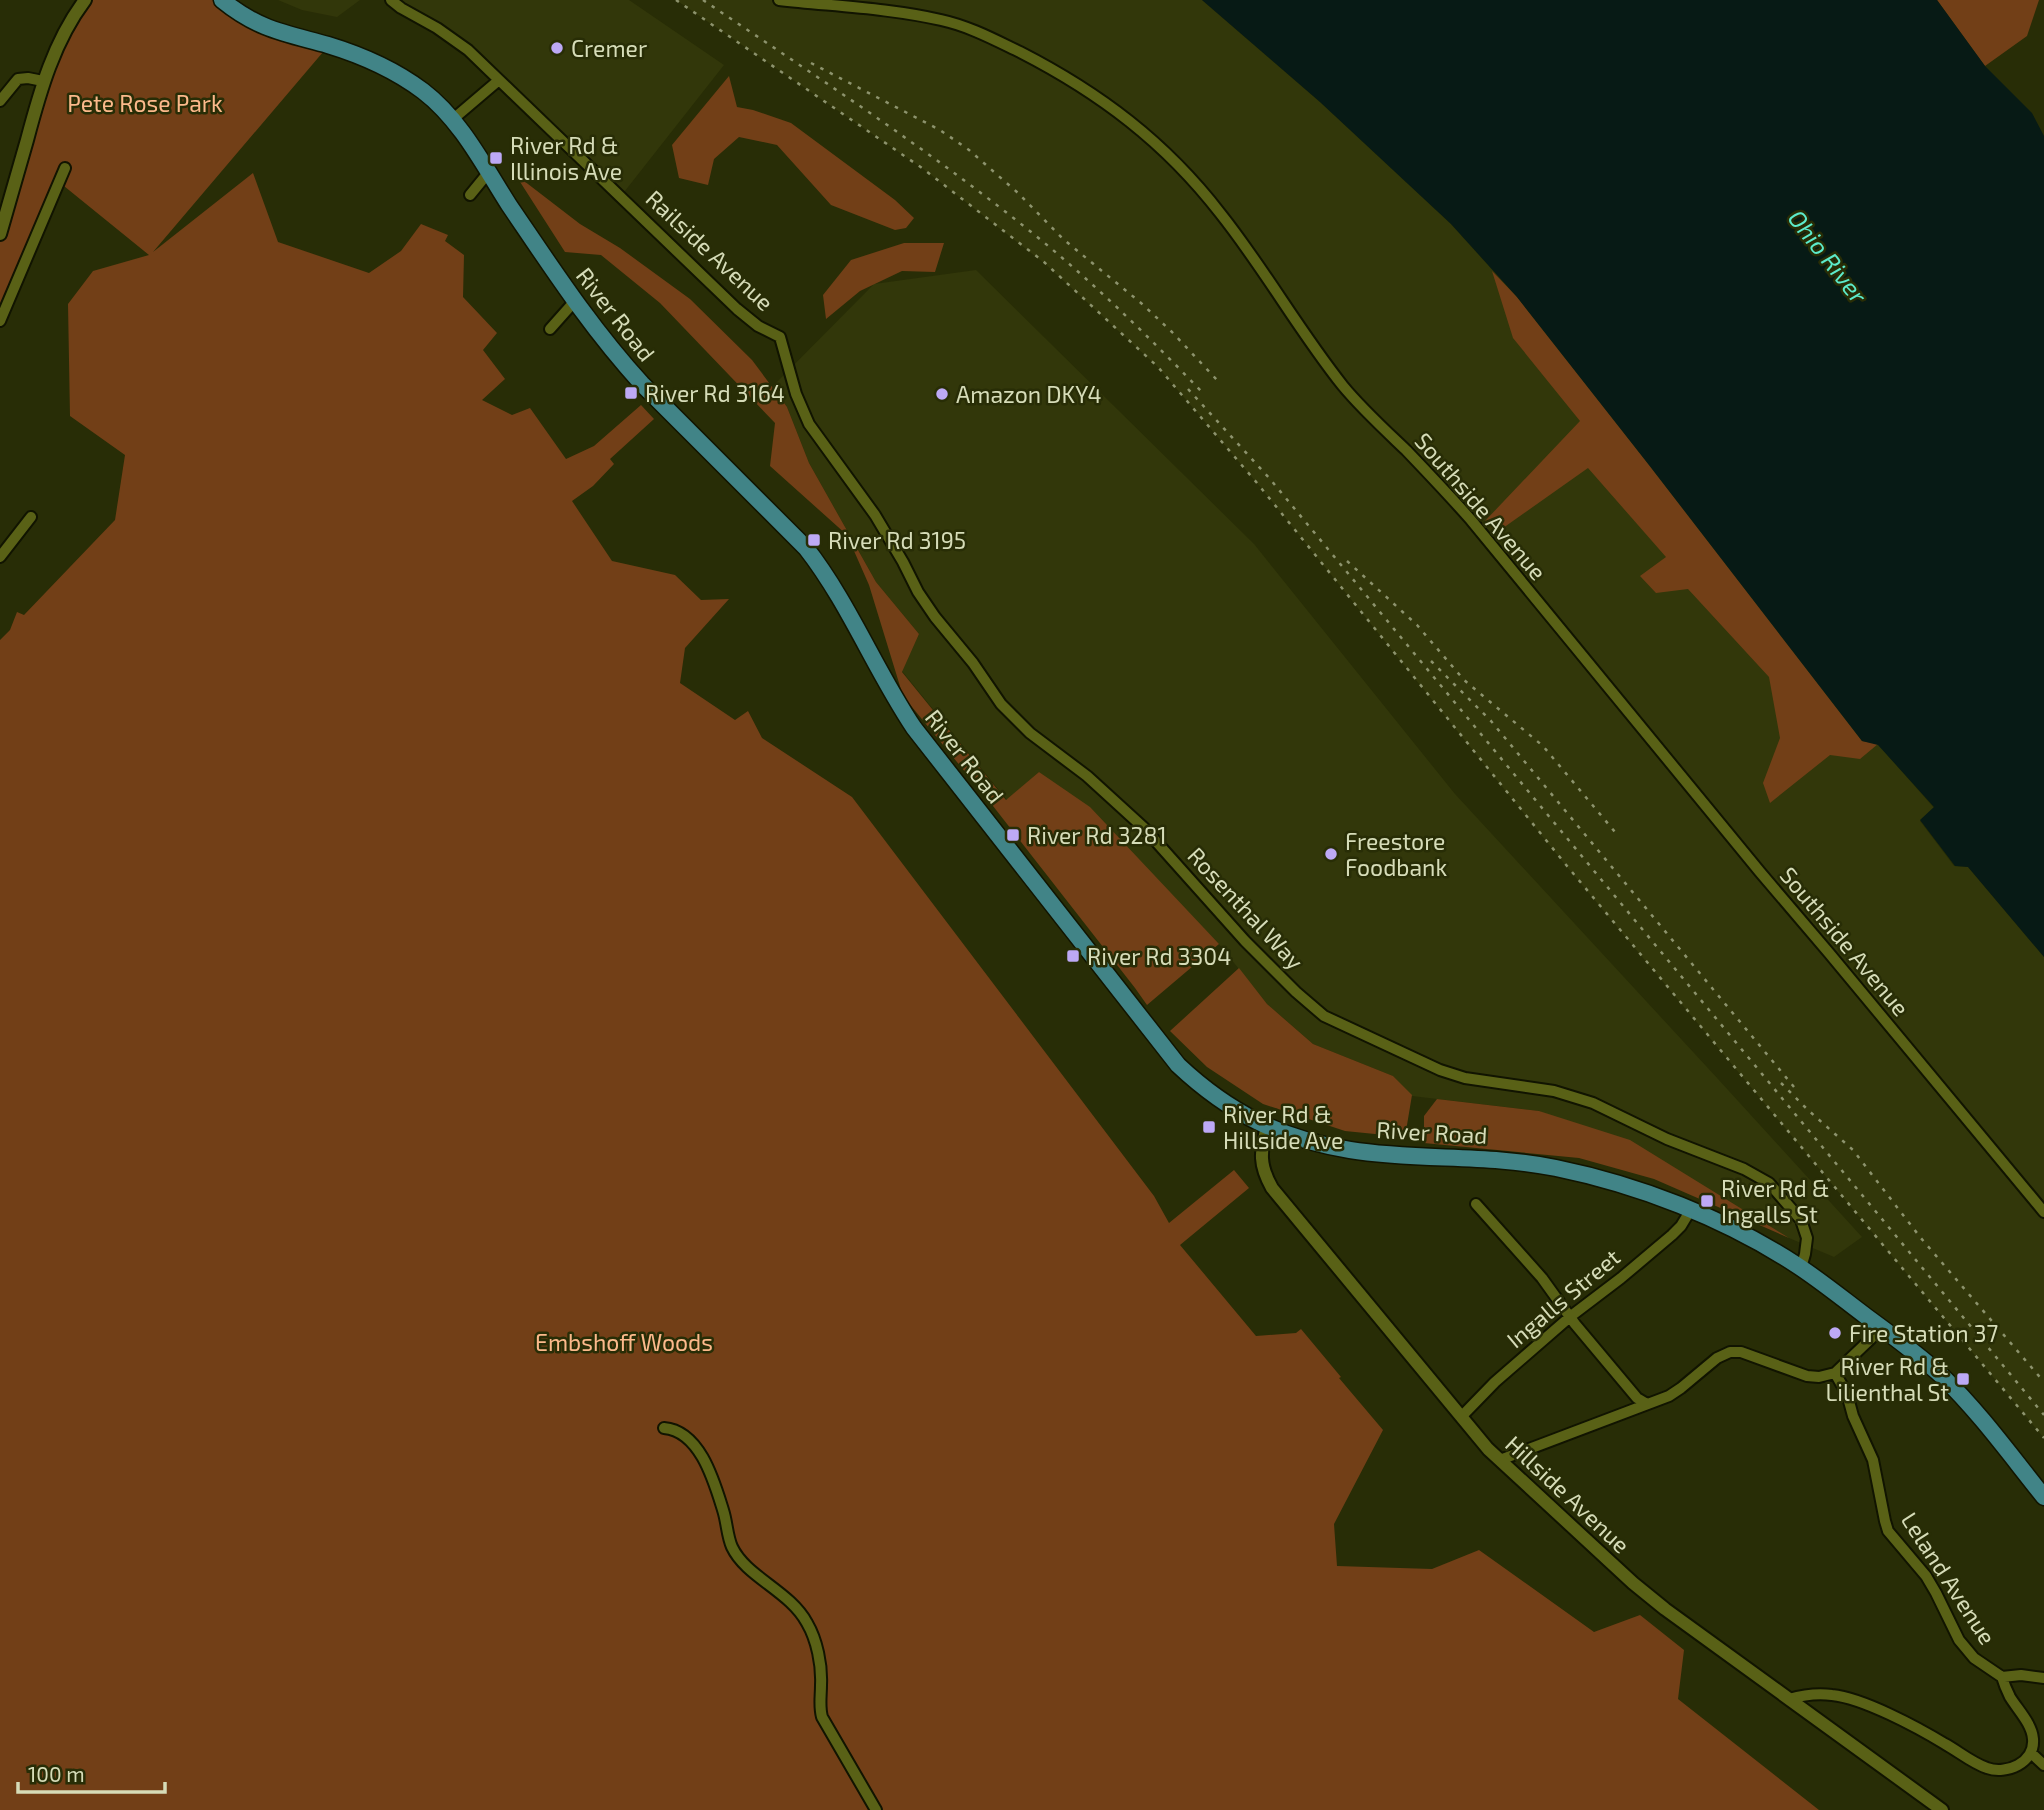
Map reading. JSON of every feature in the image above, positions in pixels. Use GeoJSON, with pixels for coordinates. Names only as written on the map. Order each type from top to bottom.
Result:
{"type":"FeatureCollection","features":[{"type":"Feature","properties":{"kind":"main road","name":"River Road"},"geometry":{"type":"LineString","coordinates":[[222,0],[259,25],[368,59],[424,92],[453,120],[574,302],[617,356],[806,548],[828,578],[893,697],[914,728],[1178,1065],[1203,1088],[1242,1114],[1297,1138],[1351,1150],[1512,1160],[1556,1168],[1631,1188],[1749,1237],[1801,1268],[1941,1375],[2044,1497]]}},
{"type":"Feature","properties":{"kind":"street"},"geometry":{"type":"LineString","coordinates":[[0,234],[43,82],[60,40],[85,0]]}},
{"type":"Feature","properties":{"kind":"street","name":"Railside Avenue"},"geometry":{"type":"LineString","coordinates":[[391,0],[468,50],[737,309],[758,326],[780,337]]}},
{"type":"Feature","properties":{"kind":"street","name":"Southside Avenue"},"geometry":{"type":"LineString","coordinates":[[779,0],[921,16],[965,27],[1040,62],[1078,84],[1119,112],[1174,159],[1215,206],[1260,266],[1342,385],[1471,520],[2044,1212]]}},
{"type":"Feature","properties":{"kind":"street"},"geometry":{"type":"LineString","coordinates":[[0,101],[18,79],[29,78],[43,82]]}},
{"type":"Feature","properties":{"kind":"street"},"geometry":{"type":"LineString","coordinates":[[453,120],[499,80]]}},
{"type":"Feature","properties":{"kind":"street"},"geometry":{"type":"LineString","coordinates":[[0,321],[65,168]]}},
{"type":"Feature","properties":{"kind":"street"},"geometry":{"type":"LineString","coordinates":[[470,195],[488,173]]}},
{"type":"Feature","properties":{"kind":"street"},"geometry":{"type":"LineString","coordinates":[[550,329],[574,302]]}},
{"type":"Feature","properties":{"kind":"street","name":"Rosenthal Way"},"geometry":{"type":"LineString","coordinates":[[780,337],[796,394],[808,424],[875,515],[935,617],[973,663],[1001,704],[1030,733],[1087,776],[1144,828],[1236,931],[1296,992],[1324,1016],[1440,1070],[1465,1078],[1554,1091],[1593,1103],[1667,1139],[1744,1169],[1769,1184],[1801,1220],[1807,1238],[1801,1268]]}},
{"type":"Feature","properties":{"kind":"street"},"geometry":{"type":"LineString","coordinates":[[0,557],[32,517]]}},
{"type":"Feature","properties":{"kind":"street","name":"Hillside Avenue"},"geometry":{"type":"LineString","coordinates":[[1267,1127],[1261,1161],[1272,1188],[1476,1436],[1535,1495],[1665,1609],[1942,1810]]}},
{"type":"Feature","properties":{"kind":"street"},"geometry":{"type":"LineString","coordinates":[[1476,1204],[1542,1278],[1637,1398],[1647,1404]]}},
{"type":"Feature","properties":{"kind":"street","name":"Ingalls Street"},"geometry":{"type":"LineString","coordinates":[[1461,1416],[1495,1382],[1571,1316],[1672,1235],[1690,1211]]}},
{"type":"Feature","properties":{"kind":"street"},"geometry":{"type":"LineString","coordinates":[[1500,1460],[1669,1396],[1717,1357],[1730,1352],[1741,1352],[1807,1376],[1819,1377],[1835,1373],[1882,1328]]}},
{"type":"Feature","properties":{"kind":"street","name":"Leland Avenue"},"geometry":{"type":"LineString","coordinates":[[1835,1373],[1847,1394],[1853,1416],[1873,1460],[1888,1531],[1926,1576],[1959,1640],[1974,1658],[2002,1677]]}},
{"type":"Feature","properties":{"kind":"street"},"geometry":{"type":"LineString","coordinates":[[664,1428],[671,1428],[684,1436],[702,1455],[723,1509],[729,1540],[739,1559],[796,1607],[807,1623],[820,1663],[819,1706],[822,1717],[876,1810]]}},
{"type":"Feature","properties":{"kind":"street"},"geometry":{"type":"LineString","coordinates":[[1789,1699],[1816,1694],[1835,1695],[1866,1705],[1916,1728],[1988,1769],[2007,1770],[2024,1761],[2031,1754],[2033,1746],[2032,1731],[2010,1696],[2002,1677],[2021,1675],[2044,1678]]}},
{"type":"Feature","properties":{"kind":"street"},"geometry":{"type":"LineString","coordinates":[[2031,1754],[2044,1765]]}},
{"type":"Feature","properties":{"kind":"shaded area"},"geometry":{"type":"Polygon","coordinates":[[[278,0],[360,0],[337,17],[302,10],[278,0]]]}},
{"type":"Feature","properties":{"kind":"shaded area"},"geometry":{"type":"Polygon","coordinates":[[[391,0],[629,0],[724,65],[621,196],[468,50],[391,0]]]}},
{"type":"Feature","properties":{"kind":"shaded area"},"geometry":{"type":"Polygon","coordinates":[[[676,0],[1202,0],[1320,102],[1451,224],[1517,297],[1878,744],[1934,808],[1920,821],[1954,866],[1968,867],[2044,957],[2044,1438],[1567,867],[1257,483],[1158,367],[1044,263],[922,168],[676,0]]]}},
{"type":"Feature","properties":{"kind":"shaded area"},"geometry":{"type":"Polygon","coordinates":[[[976,270],[1254,544],[1455,794],[1862,1237],[1834,1257],[1789,1238],[1539,1111],[1412,1096],[1393,1076],[1313,1044],[1267,1004],[1219,944],[1039,772],[1007,800],[902,671],[919,634],[876,582],[809,463],[787,407],[772,387],[874,284],[976,270]]]}},
{"type":"Feature","properties":{"kind":"green space","name":"Embshoff Woods"},"geometry":{"type":"Polygon","coordinates":[[[85,0],[222,0],[329,45],[153,252],[253,173],[278,242],[369,273],[401,251],[421,224],[448,235],[445,241],[464,255],[463,297],[497,333],[483,350],[505,379],[482,400],[512,415],[530,408],[566,459],[594,446],[641,405],[654,419],[610,459],[614,464],[593,486],[572,501],[612,561],[675,575],[701,600],[729,599],[685,648],[680,683],[735,720],[748,711],[762,738],[852,797],[1154,1196],[1169,1223],[1234,1170],[1249,1188],[1180,1245],[1256,1336],[1296,1333],[1301,1329],[1383,1430],[1334,1524],[1337,1566],[1432,1569],[1479,1550],[1594,1632],[1640,1615],[1684,1650],[1678,1699],[1819,1810],[0,1810],[0,640],[10,630],[17,612],[24,615],[115,520],[125,455],[70,416],[68,304],[93,271],[149,255],[59,182],[0,321],[0,234],[43,81],[85,0]]]}},
{"type":"Feature","properties":{"kind":"green space"},"geometry":{"type":"Polygon","coordinates":[[[1937,0],[2039,0],[2027,36],[1985,66],[1937,0]]]}},
{"type":"Feature","properties":{"kind":"green space"},"geometry":{"type":"Polygon","coordinates":[[[729,76],[737,107],[791,123],[895,200],[914,218],[906,228],[895,230],[831,205],[777,145],[739,137],[714,159],[708,185],[679,178],[672,145],[729,76]]]}},
{"type":"Feature","properties":{"kind":"green space"},"geometry":{"type":"Polygon","coordinates":[[[515,174],[580,224],[620,248],[690,299],[752,360],[787,407],[809,463],[876,582],[919,634],[902,672],[1006,800],[1039,772],[1090,807],[1219,944],[1147,1005],[993,806],[903,696],[869,585],[847,535],[770,466],[775,423],[660,303],[601,255],[565,252],[515,174]]]}},
{"type":"Feature","properties":{"kind":"green space"},"geometry":{"type":"Polygon","coordinates":[[[904,243],[944,243],[935,272],[902,271],[860,291],[826,319],[823,295],[851,260],[904,243]]]}},
{"type":"Feature","properties":{"kind":"green space"},"geometry":{"type":"Polygon","coordinates":[[[1492,271],[1517,297],[1862,741],[1878,744],[1860,759],[1830,755],[1770,803],[1763,783],[1780,738],[1769,677],[1688,589],[1656,593],[1640,576],[1666,557],[1588,468],[1496,533],[1485,521],[1580,421],[1513,338],[1492,271]]]}},
{"type":"Feature","properties":{"kind":"green space"},"geometry":{"type":"Polygon","coordinates":[[[1239,968],[1267,1004],[1313,1044],[1393,1076],[1412,1095],[1405,1137],[1345,1131],[1263,1104],[1207,1067],[1170,1031],[1239,968]]]}},
{"type":"Feature","properties":{"kind":"green space"},"geometry":{"type":"Polygon","coordinates":[[[1437,1099],[1539,1111],[1630,1140],[1789,1238],[1654,1179],[1579,1158],[1424,1143],[1424,1116],[1437,1099]]]}},
{"type":"Feature","properties":{"kind":"water","name":"Ohio River"},"geometry":{"type":"Polygon","coordinates":[[[1202,0],[1937,0],[1985,66],[2032,113],[2044,136],[2044,957],[1968,867],[1955,866],[1920,820],[1934,807],[1878,745],[1862,741],[1517,297],[1451,224],[1320,102],[1202,0]]]}},
{"type":"Feature","properties":{"kind":"railway"},"geometry":{"type":"LineString","coordinates":[[676,0],[922,168],[1044,262],[1158,367],[1257,483],[1567,866],[2044,1438]]}},
{"type":"Feature","properties":{"kind":"railway"},"geometry":{"type":"LineString","coordinates":[[703,0],[875,116],[1041,240],[1104,295],[1203,393]]}},
{"type":"Feature","properties":{"kind":"railway"},"geometry":{"type":"LineString","coordinates":[[811,63],[940,130],[969,150],[1018,193],[1063,239],[1141,303],[1217,380]]}},
{"type":"Feature","properties":{"kind":"railway"},"geometry":{"type":"LineString","coordinates":[[1188,389],[1270,479],[2044,1415]]}},
{"type":"Feature","properties":{"kind":"railway"},"geometry":{"type":"LineString","coordinates":[[1347,561],[1417,625],[1464,680],[1543,746],[1615,832]]}},
{"type":"Feature","properties":{"kind":"railway"},"geometry":{"type":"LineString","coordinates":[[1431,661],[1491,721],[1794,1087]]}},
{"type":"Feature","properties":{"kind":"railway"},"geometry":{"type":"LineString","coordinates":[[1781,1083],[1853,1150],[1920,1237],[2044,1382]]}},
{"type":"Feature","properties":{"kind":"place","name":"Cremer"},"geometry":{"type":"Point","coordinates":[557,48]}},
{"type":"Feature","properties":{"kind":"place","name":"River Rd & Illinois Ave"},"geometry":{"type":"Point","coordinates":[496,158]}},
{"type":"Feature","properties":{"kind":"place","name":"River Rd 3164"},"geometry":{"type":"Point","coordinates":[631,393]}},
{"type":"Feature","properties":{"kind":"place","name":"Amazon DKY4"},"geometry":{"type":"Point","coordinates":[942,394]}},
{"type":"Feature","properties":{"kind":"place","name":"River Rd 3195"},"geometry":{"type":"Point","coordinates":[814,540]}},
{"type":"Feature","properties":{"kind":"place","name":"River Rd 3281"},"geometry":{"type":"Point","coordinates":[1013,835]}},
{"type":"Feature","properties":{"kind":"place","name":"Freestore Foodbank"},"geometry":{"type":"Point","coordinates":[1331,854]}},
{"type":"Feature","properties":{"kind":"place","name":"River Rd 3304"},"geometry":{"type":"Point","coordinates":[1073,956]}},
{"type":"Feature","properties":{"kind":"place","name":"River Rd & Hillside Ave"},"geometry":{"type":"Point","coordinates":[1209,1127]}},
{"type":"Feature","properties":{"kind":"place","name":"River Rd & Ingalls St"},"geometry":{"type":"Point","coordinates":[1707,1201]}},
{"type":"Feature","properties":{"kind":"place","name":"Fire Station 37"},"geometry":{"type":"Point","coordinates":[1835,1333]}},
{"type":"Feature","properties":{"kind":"place","name":"River Rd & Lilienthal St"},"geometry":{"type":"Point","coordinates":[1963,1379]}},
{"type":"Feature","properties":{"kind":"park label","name":"Pete Rose Park"},"geometry":{"type":"Point","coordinates":[145,103]}}]}
